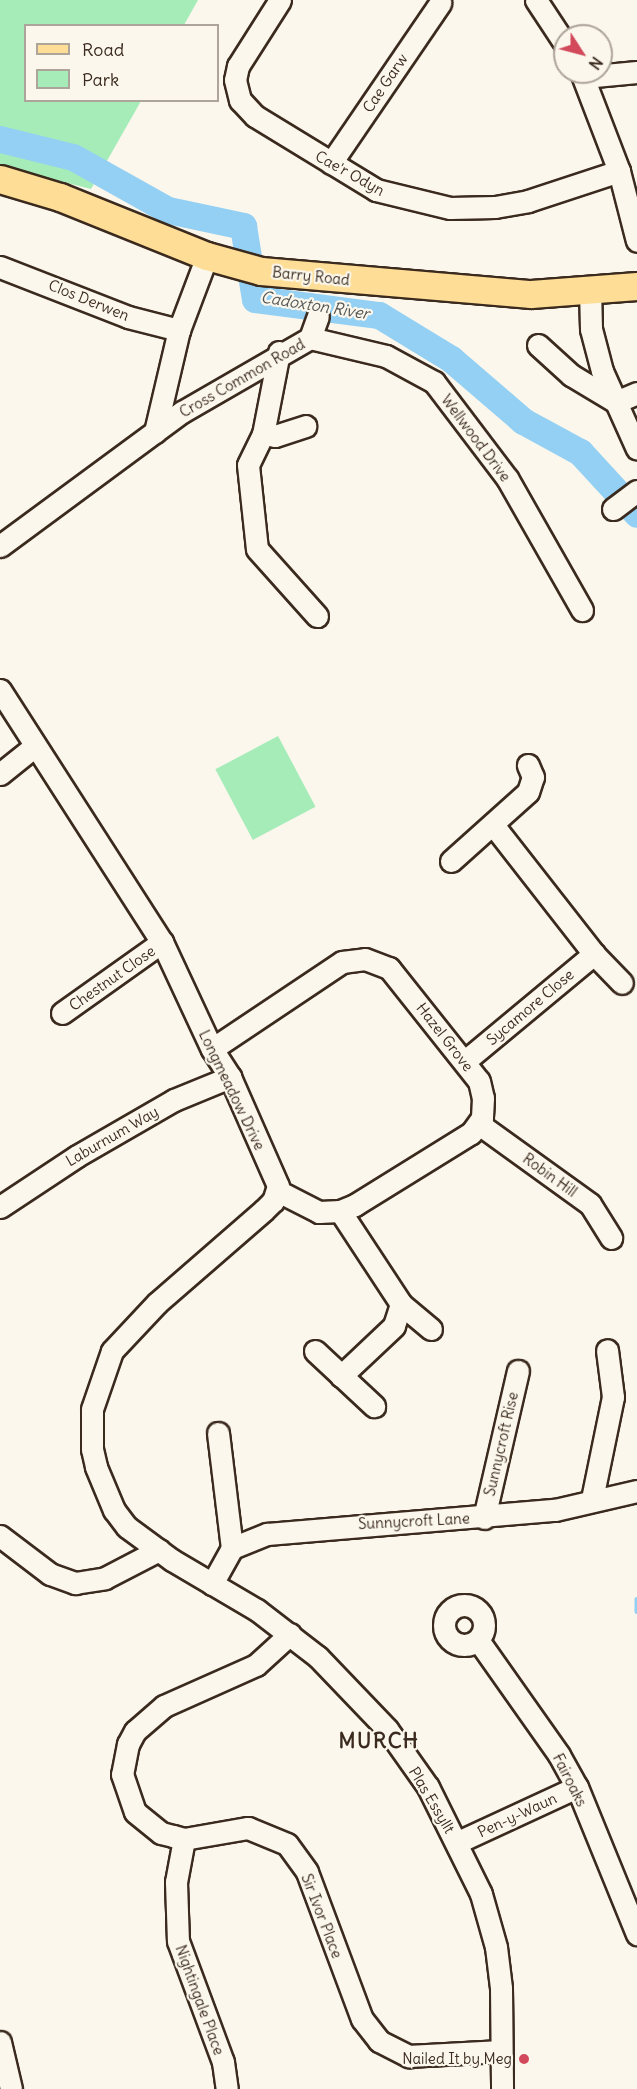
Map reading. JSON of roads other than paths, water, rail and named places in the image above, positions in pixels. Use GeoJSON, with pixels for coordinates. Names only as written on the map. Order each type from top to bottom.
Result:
{"type":"FeatureCollection","features":[{"type":"Feature","properties":{"kind":"main road","name":"Barry Road"},"geometry":{"type":"LineString","coordinates":[[0,179],[60,197],[207,256],[249,269],[531,294],[637,286]]}},
{"type":"Feature","properties":{"kind":"street","name":"Cae'r Odyn"},"geometry":{"type":"LineString","coordinates":[[280,0],[238,66],[236,88],[240,100],[255,116],[382,193],[464,208],[528,201],[619,171]]}},
{"type":"Feature","properties":{"kind":"street"},"geometry":{"type":"LineString","coordinates":[[536,0],[553,26]]}},
{"type":"Feature","properties":{"kind":"street","name":"Cae Garw"},"geometry":{"type":"LineString","coordinates":[[331,163],[440,3]]}},
{"type":"Feature","properties":{"kind":"street"},"geometry":{"type":"LineString","coordinates":[[613,73],[637,72]]}},
{"type":"Feature","properties":{"kind":"street"},"geometry":{"type":"LineString","coordinates":[[586,84],[619,171],[637,241]]}},
{"type":"Feature","properties":{"kind":"street","name":"Cross Common Road"},"geometry":{"type":"LineString","coordinates":[[155,432],[179,330],[207,256]]}},
{"type":"Feature","properties":{"kind":"street","name":"Clos Derwen"},"geometry":{"type":"LineString","coordinates":[[0,267],[128,317],[179,330]]}},
{"type":"Feature","properties":{"kind":"street"},"geometry":{"type":"LineString","coordinates":[[590,288],[591,329],[602,371],[637,449]]}},
{"type":"Feature","properties":{"kind":"street","name":"Cross Common Road"},"geometry":{"type":"LineString","coordinates":[[0,546],[155,432],[279,352],[310,338],[318,316]]}},
{"type":"Feature","properties":{"kind":"street","name":"Wellwood Drive"},"geometry":{"type":"LineString","coordinates":[[310,338],[386,356],[434,382],[507,478],[582,610]]}},
{"type":"Feature","properties":{"kind":"street"},"geometry":{"type":"LineString","coordinates":[[538,345],[571,375],[616,402]]}},
{"type":"Feature","properties":{"kind":"street"},"geometry":{"type":"LineString","coordinates":[[279,352],[263,434],[248,465],[257,549],[317,616]]}},
{"type":"Feature","properties":{"kind":"street"},"geometry":{"type":"LineString","coordinates":[[616,402],[637,393]]}},
{"type":"Feature","properties":{"kind":"street"},"geometry":{"type":"LineString","coordinates":[[263,434],[275,436],[305,426]]}},
{"type":"Feature","properties":{"kind":"street"},"geometry":{"type":"LineString","coordinates":[[613,509],[637,491]]}},
{"type":"Feature","properties":{"kind":"street","name":"Longmeadow Drive"},"geometry":{"type":"LineString","coordinates":[[0,690],[162,942],[212,1049],[230,1077],[278,1191]]}},
{"type":"Feature","properties":{"kind":"street"},"geometry":{"type":"LineString","coordinates":[[0,774],[35,746]]}},
{"type":"Feature","properties":{"kind":"street"},"geometry":{"type":"LineString","coordinates":[[451,861],[494,826],[531,789],[533,777],[528,765]]}},
{"type":"Feature","properties":{"kind":"street"},"geometry":{"type":"LineString","coordinates":[[494,826],[594,954],[622,983]]}},
{"type":"Feature","properties":{"kind":"street","name":"Chestnut Close"},"geometry":{"type":"LineString","coordinates":[[62,1013],[162,942]]}},
{"type":"Feature","properties":{"kind":"street","name":"Sycamore Close"},"geometry":{"type":"LineString","coordinates":[[465,1061],[594,954]]}},
{"type":"Feature","properties":{"kind":"street","name":"Hazel Grove"},"geometry":{"type":"LineString","coordinates":[[212,1049],[342,962],[365,959],[388,968],[479,1081],[483,1098],[478,1124]]}},
{"type":"Feature","properties":{"kind":"street","name":"Laburnum Way"},"geometry":{"type":"LineString","coordinates":[[0,1207],[77,1156],[174,1100],[230,1077]]}},
{"type":"Feature","properties":{"kind":"street"},"geometry":{"type":"LineString","coordinates":[[0,1536],[50,1574],[75,1583],[105,1578],[159,1550],[128,1527],[114,1510],[96,1467],[91,1430],[97,1388],[112,1351],[130,1329],[264,1210],[278,1191],[308,1209],[340,1211],[460,1141],[478,1124]]}},
{"type":"Feature","properties":{"kind":"street","name":"Robin Hill"},"geometry":{"type":"LineString","coordinates":[[478,1124],[590,1204],[611,1238]]}},
{"type":"Feature","properties":{"kind":"street"},"geometry":{"type":"LineString","coordinates":[[340,1211],[401,1304],[431,1329]]}},
{"type":"Feature","properties":{"kind":"street"},"geometry":{"type":"LineString","coordinates":[[341,1376],[394,1326],[401,1304]]}},
{"type":"Feature","properties":{"kind":"street"},"geometry":{"type":"LineString","coordinates":[[592,1499],[613,1397],[607,1350]]}},
{"type":"Feature","properties":{"kind":"street"},"geometry":{"type":"LineString","coordinates":[[315,1351],[374,1406]]}},
{"type":"Feature","properties":{"kind":"street","name":"Sunnycroft Rise"},"geometry":{"type":"LineString","coordinates":[[484,1518],[518,1371]]}},
{"type":"Feature","properties":{"kind":"street"},"geometry":{"type":"LineString","coordinates":[[212,1584],[232,1548],[219,1433]]}},
{"type":"Feature","properties":{"kind":"street","name":"Sunnycroft Lane"},"geometry":{"type":"LineString","coordinates":[[232,1548],[267,1534],[367,1523],[484,1518],[555,1510],[592,1499],[637,1491]]}},
{"type":"Feature","properties":{"kind":"street","name":"Plas Essyllt"},"geometry":{"type":"LineString","coordinates":[[159,1550],[290,1634],[318,1657],[387,1730],[428,1786],[458,1842],[481,1894],[496,1947],[501,1988],[502,2089]]}},
{"type":"Feature","properties":{"kind":"street","name":"Sir Ivor Place"},"geometry":{"type":"LineString","coordinates":[[290,1634],[256,1665],[164,1706],[135,1731],[128,1744],[122,1774],[135,1812],[161,1833],[184,1839],[248,1828],[275,1837],[298,1856],[362,2019],[379,2041],[409,2056],[500,2051]]}},
{"type":"Feature","properties":{"kind":"street","name":"Fairoaks"},"geometry":{"type":"LineString","coordinates":[[478,1640],[559,1755],[577,1787],[637,1934]]}},
{"type":"Feature","properties":{"kind":"street","name":"Pen-y-Waun"},"geometry":{"type":"LineString","coordinates":[[458,1842],[577,1787]]}},
{"type":"Feature","properties":{"kind":"street","name":"Nightingale Place"},"geometry":{"type":"LineString","coordinates":[[184,1839],[176,1882],[178,1941],[216,2041],[227,2089]]}},
{"type":"Feature","properties":{"kind":"street"},"geometry":{"type":"LineString","coordinates":[[0,2042],[11,2089]]}},
{"type":"Feature","properties":{"kind":"waterway","name":"Cadoxton River"},"geometry":{"type":"LineString","coordinates":[[0,139],[73,157],[168,210],[243,226],[255,299],[379,315],[451,359],[523,421],[580,452],[637,514]]}},
{"type":"Feature","properties":{"kind":"waterway"},"geometry":{"type":"LineString","coordinates":[[637,1599],[637,1611]]}},
{"type":"Feature","properties":{"kind":"place","name":"Nailed It by Meg"},"geometry":{"type":"Point","coordinates":[524,2059]}},
{"type":"Feature","properties":{"kind":"district","name":"MURCH"},"geometry":{"type":"Point","coordinates":[379,1741]}}]}
